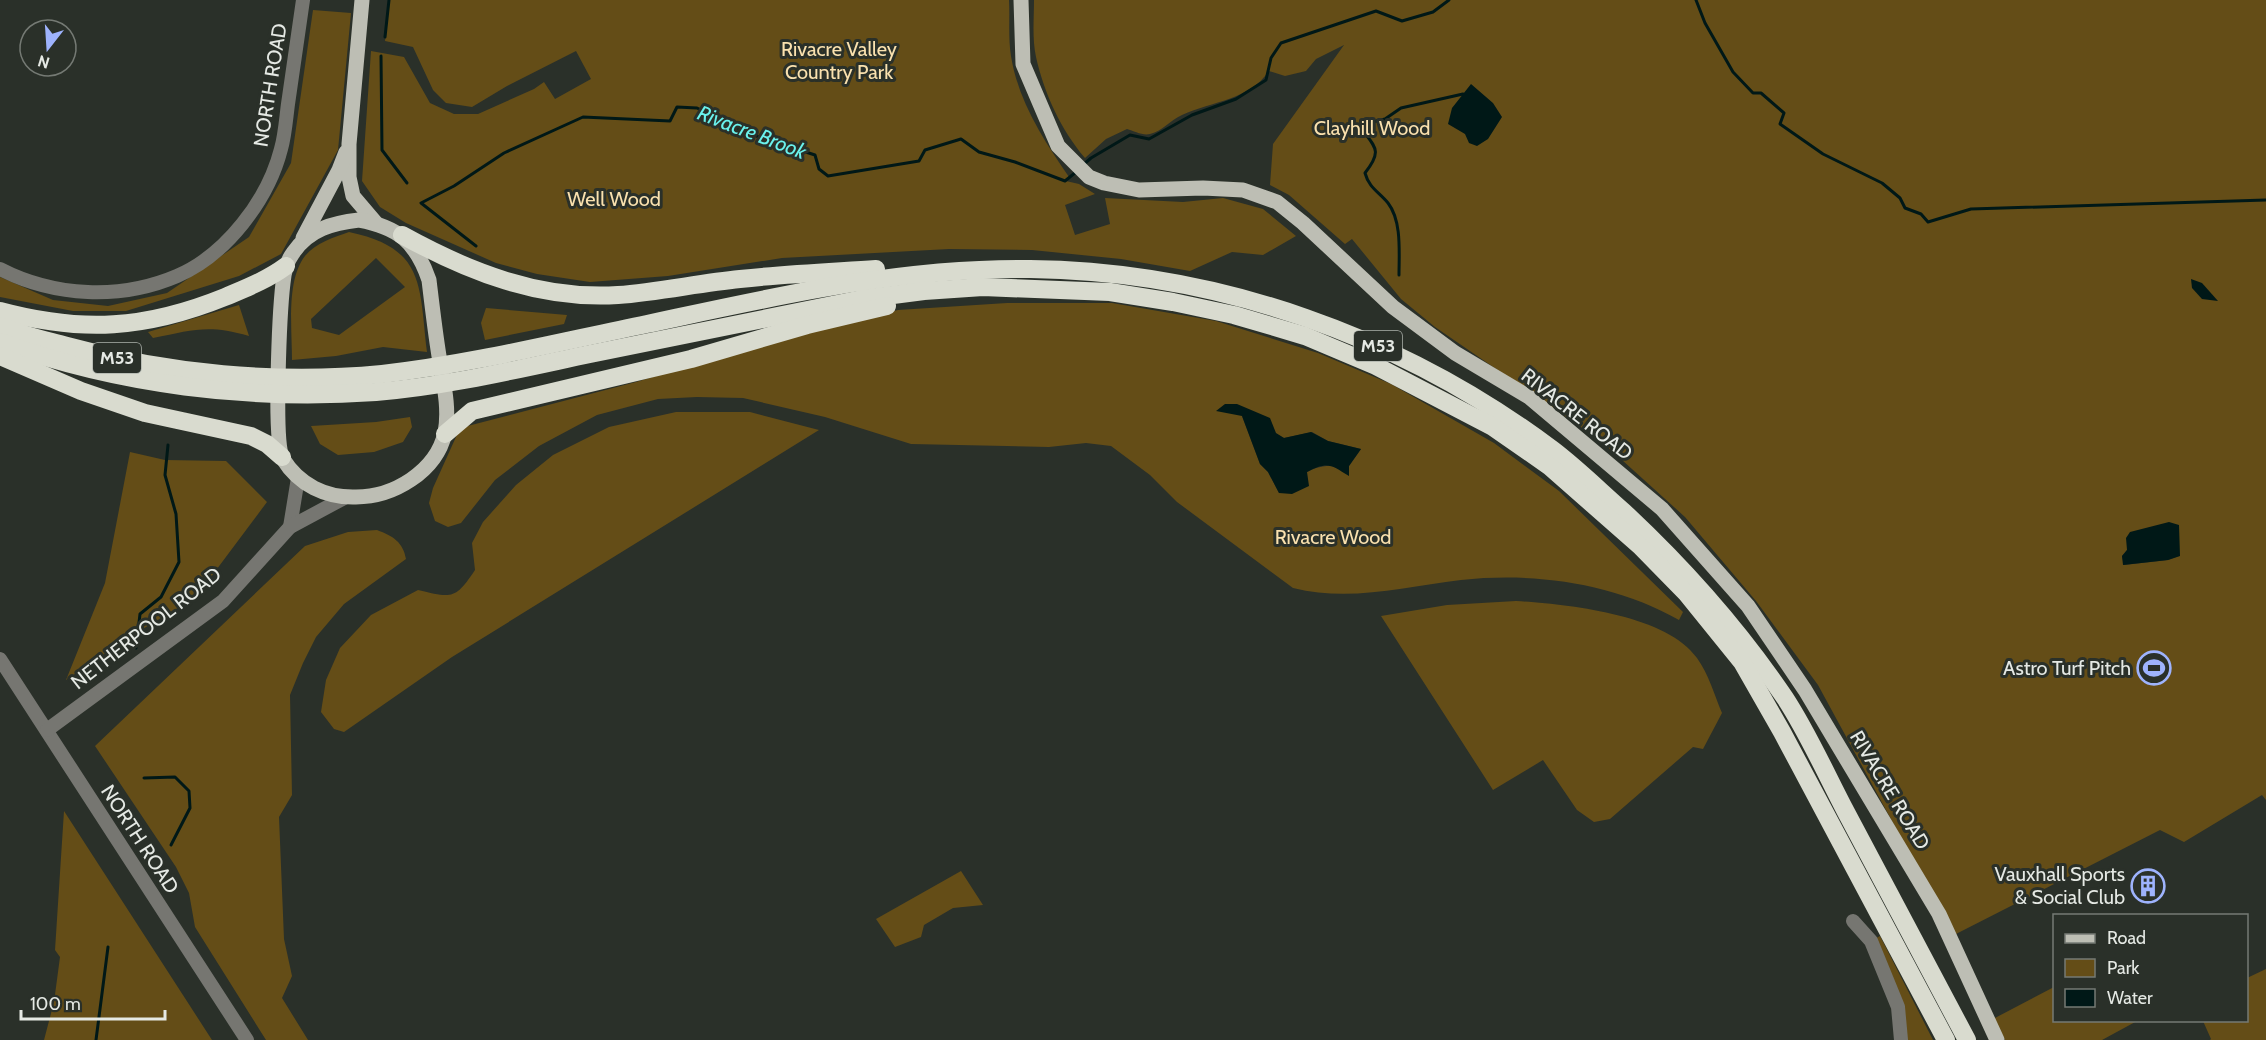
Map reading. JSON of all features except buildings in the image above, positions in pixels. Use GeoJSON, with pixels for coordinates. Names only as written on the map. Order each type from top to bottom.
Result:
{"type":"FeatureCollection","features":[{"type":"Feature","properties":{"kind":"highway"},"geometry":{"type":"LineString","coordinates":[[402,235],[444,258],[483,274],[523,286],[590,296],[619,295],[740,279],[900,267],[922,266],[986,278]]}},
{"type":"Feature","properties":{"kind":"highway"},"geometry":{"type":"LineString","coordinates":[[0,311],[57,324],[93,326],[147,321],[202,306],[260,282],[286,266]]}},
{"type":"Feature","properties":{"kind":"highway","name":"M53"},"geometry":{"type":"LineString","coordinates":[[986,278],[1066,270],[1213,291],[1304,318],[1348,332],[1407,359],[1512,420],[1560,454],[1653,540],[1696,585],[1746,643],[1783,695],[1967,1040]]}},
{"type":"Feature","properties":{"kind":"highway","name":"M53"},"geometry":{"type":"LineString","coordinates":[[0,342],[36,355],[150,381],[306,386],[376,392],[412,388],[468,371],[791,293],[927,273],[1110,292],[1173,302],[1234,315],[1305,336],[1376,366],[1493,427],[1549,466],[1640,546],[1687,594],[1742,662],[1782,732],[1946,1040]]}},
{"type":"Feature","properties":{"kind":"highway"},"geometry":{"type":"LineString","coordinates":[[445,435],[472,411],[691,359],[807,325],[891,305],[986,278]]}},
{"type":"Feature","properties":{"kind":"highway","name":"M53"},"geometry":{"type":"LineString","coordinates":[[0,326],[90,352],[237,383]]}},
{"type":"Feature","properties":{"kind":"highway"},"geometry":{"type":"LineString","coordinates":[[0,356],[81,391],[145,412],[251,436],[267,444],[282,457]]}},
{"type":"Feature","properties":{"kind":"highway","name":"M53"},"geometry":{"type":"LineString","coordinates":[[306,386],[414,369],[468,371]]}},
{"type":"Feature","properties":{"kind":"main road"},"geometry":{"type":"LineString","coordinates":[[362,0],[349,144],[349,177],[353,196],[376,223]]}},
{"type":"Feature","properties":{"kind":"main road","name":"RIVACRE ROAD"},"geometry":{"type":"LineString","coordinates":[[1021,0],[1023,64],[1058,146],[1089,177],[1104,183],[1139,190],[1203,188],[1243,190],[1276,202],[1303,222],[1393,307],[1455,353],[1529,397],[1662,509],[1748,606],[1805,690],[1940,914],[1997,1040]]}},
{"type":"Feature","properties":{"kind":"main road"},"geometry":{"type":"LineString","coordinates":[[299,244],[317,230],[337,223],[359,220],[376,223],[402,235],[423,262],[429,280],[446,398],[445,435],[430,464],[400,487],[367,497],[346,498],[311,488],[298,478],[282,457],[277,427],[283,283],[286,266],[339,170],[349,144]]}},
{"type":"Feature","properties":{"kind":"street","name":"NORTH ROAD"},"geometry":{"type":"LineString","coordinates":[[0,269],[48,287],[73,292],[105,292],[139,288],[178,276],[202,262],[230,238],[255,208],[269,182],[282,149],[303,0]]}},
{"type":"Feature","properties":{"kind":"street"},"geometry":{"type":"LineString","coordinates":[[290,527],[298,478]]}},
{"type":"Feature","properties":{"kind":"street","name":"NETHERPOOL ROAD"},"geometry":{"type":"LineString","coordinates":[[47,730],[223,601],[290,527],[346,498]]}},
{"type":"Feature","properties":{"kind":"street","name":"NORTH ROAD"},"geometry":{"type":"LineString","coordinates":[[0,659],[247,1040]]}},
{"type":"Feature","properties":{"kind":"street"},"geometry":{"type":"LineString","coordinates":[[1853,921],[1871,941],[1876,952],[1898,1007],[1901,1040]]}},
{"type":"Feature","properties":{"kind":"green space"},"geometry":{"type":"Polygon","coordinates":[[[389,0],[1009,0],[1011,56],[1014,73],[1026,105],[1050,149],[1069,177],[1066,181],[1079,184],[1095,194],[1065,205],[1075,235],[1110,224],[1105,198],[1183,202],[1223,198],[1263,209],[1296,236],[1263,255],[1232,252],[1190,271],[1121,259],[1032,250],[949,249],[782,258],[668,276],[590,282],[537,274],[496,263],[406,223],[380,207],[362,181],[371,51],[404,57],[430,103],[454,114],[478,114],[534,89],[544,82],[555,99],[591,79],[576,51],[507,86],[472,107],[446,103],[433,90],[413,47],[385,41],[389,0]]]}},
{"type":"Feature","properties":{"kind":"green space","name":"Clayhill Wood"},"geometry":{"type":"Polygon","coordinates":[[[1034,0],[2266,0],[2266,800],[2262,795],[2184,842],[2160,830],[1954,935],[1818,685],[1756,601],[1685,517],[1601,441],[1435,327],[1401,299],[1352,239],[1345,244],[1289,195],[1270,185],[1273,144],[1344,45],[1316,59],[1306,71],[1285,76],[1269,71],[1261,81],[1241,94],[1182,115],[1155,133],[1144,134],[1127,129],[1106,139],[1085,158],[1061,123],[1039,71],[1034,36],[1034,0]],[[2127,550],[2122,556],[2124,565],[2168,560],[2179,556],[2127,550]]]}},
{"type":"Feature","properties":{"kind":"green space"},"geometry":{"type":"Polygon","coordinates":[[[313,10],[351,13],[338,150],[281,254],[239,276],[126,311],[73,311],[0,297],[0,277],[53,300],[108,306],[167,293],[249,237],[291,163],[313,10]]]}},
{"type":"Feature","properties":{"kind":"green space"},"geometry":{"type":"Polygon","coordinates":[[[349,232],[374,239],[393,248],[414,273],[419,289],[427,352],[383,347],[336,356],[292,360],[291,305],[299,266],[314,247],[349,232]],[[376,258],[311,319],[312,328],[339,335],[405,287],[376,258]]]}},
{"type":"Feature","properties":{"kind":"green space","name":"Rivacre Wood"},"geometry":{"type":"Polygon","coordinates":[[[1007,303],[1112,303],[1216,321],[1318,353],[1391,384],[1494,443],[1559,491],[1683,612],[1679,620],[1628,597],[1601,589],[1545,579],[1461,580],[1377,592],[1335,594],[1293,588],[1177,502],[1150,475],[1111,446],[1086,443],[1049,447],[911,444],[825,417],[743,398],[658,399],[597,415],[539,446],[495,480],[461,523],[448,527],[435,521],[429,503],[433,488],[460,428],[636,382],[782,338],[898,310],[1007,303]],[[1242,416],[1260,464],[1268,472],[1279,493],[1318,467],[1349,466],[1361,449],[1328,441],[1312,432],[1284,438],[1242,416]]]}},
{"type":"Feature","properties":{"kind":"green space"},"geometry":{"type":"Polygon","coordinates":[[[239,305],[249,336],[211,329],[153,338],[148,332],[239,305]]]}},
{"type":"Feature","properties":{"kind":"green space"},"geometry":{"type":"Polygon","coordinates":[[[486,308],[567,315],[564,324],[485,340],[481,323],[486,308]]]}},
{"type":"Feature","properties":{"kind":"green space"},"geometry":{"type":"Polygon","coordinates":[[[676,412],[750,412],[819,430],[452,657],[344,732],[334,729],[321,712],[326,680],[340,648],[371,615],[418,590],[446,595],[457,592],[475,570],[472,543],[483,522],[516,485],[553,455],[609,427],[676,412]]]}},
{"type":"Feature","properties":{"kind":"green space"},"geometry":{"type":"Polygon","coordinates":[[[410,417],[412,427],[403,442],[374,452],[338,455],[320,444],[311,426],[376,422],[410,417]]]}},
{"type":"Feature","properties":{"kind":"green space"},"geometry":{"type":"Polygon","coordinates":[[[130,452],[165,460],[226,461],[267,502],[196,597],[131,636],[66,680],[105,583],[130,452]]]}},
{"type":"Feature","properties":{"kind":"green space"},"geometry":{"type":"Polygon","coordinates":[[[377,530],[396,540],[406,559],[344,604],[316,637],[290,695],[292,795],[279,817],[284,939],[292,976],[282,998],[308,1040],[266,1040],[195,927],[189,893],[176,867],[95,746],[305,546],[348,532],[377,530]]]}},
{"type":"Feature","properties":{"kind":"green space"},"geometry":{"type":"Polygon","coordinates":[[[1516,601],[1561,605],[1613,614],[1663,631],[1682,643],[1701,664],[1722,713],[1703,749],[1693,747],[1610,819],[1594,822],[1577,810],[1543,760],[1493,790],[1381,616],[1447,605],[1516,601]]]}},
{"type":"Feature","properties":{"kind":"green space"},"geometry":{"type":"Polygon","coordinates":[[[64,811],[212,1040],[44,1040],[54,1002],[60,957],[55,950],[64,811]]]}},
{"type":"Feature","properties":{"kind":"green space"},"geometry":{"type":"Polygon","coordinates":[[[961,871],[983,905],[953,908],[924,925],[921,937],[895,947],[876,919],[961,871]]]}},
{"type":"Feature","properties":{"kind":"green space"},"geometry":{"type":"Polygon","coordinates":[[[1880,936],[1933,1040],[1901,1040],[1871,941],[1880,936]]]}},
{"type":"Feature","properties":{"kind":"green space"},"geometry":{"type":"Polygon","coordinates":[[[2266,969],[2266,1040],[2210,1040],[2203,1022],[2248,1022],[2248,978],[2266,969]]]}},
{"type":"Feature","properties":{"kind":"green space"},"geometry":{"type":"Polygon","coordinates":[[[2053,988],[2053,1022],[2135,1022],[2102,1040],[2005,1040],[1993,1019],[2053,988]]]}},
{"type":"Feature","properties":{"kind":"water"},"geometry":{"type":"Polygon","coordinates":[[[1471,84],[1493,103],[1502,117],[1488,139],[1477,146],[1469,143],[1465,134],[1448,124],[1452,108],[1471,84]]]}},
{"type":"Feature","properties":{"kind":"water"},"geometry":{"type":"Polygon","coordinates":[[[2191,279],[2202,283],[2218,301],[2202,299],[2192,288],[2191,279]]]}},
{"type":"Feature","properties":{"kind":"water"},"geometry":{"type":"Polygon","coordinates":[[[1225,404],[1237,404],[1270,418],[1276,433],[1284,438],[1311,432],[1328,441],[1361,449],[1349,466],[1349,476],[1333,467],[1320,466],[1307,472],[1309,486],[1292,494],[1279,493],[1268,472],[1260,464],[1242,416],[1216,411],[1225,404]]]}},
{"type":"Feature","properties":{"kind":"water"},"geometry":{"type":"Polygon","coordinates":[[[2169,522],[2179,525],[2180,556],[2168,560],[2123,565],[2122,556],[2127,550],[2126,538],[2130,532],[2169,522]]]}},
{"type":"Feature","properties":{"kind":"waterway"},"geometry":{"type":"LineString","coordinates":[[385,37],[389,0]]}},
{"type":"Feature","properties":{"kind":"waterway","name":"Rivacre Brook"},"geometry":{"type":"LineString","coordinates":[[1083,165],[1130,135],[1149,139],[1192,115],[1236,99],[1266,80],[1271,58],[1281,43],[1376,11],[1402,21],[1433,12],[1449,0]]}},
{"type":"Feature","properties":{"kind":"waterway"},"geometry":{"type":"LineString","coordinates":[[1696,0],[1705,23],[1733,72],[1753,93],[1761,93],[1784,113],[1780,124],[1823,154],[1882,183],[1900,198],[1905,208],[1921,214],[1928,222],[1971,209],[2266,200]]}},
{"type":"Feature","properties":{"kind":"waterway"},"geometry":{"type":"LineString","coordinates":[[381,56],[382,150],[407,183]]}},
{"type":"Feature","properties":{"kind":"waterway"},"geometry":{"type":"LineString","coordinates":[[1399,275],[1399,238],[1396,219],[1388,203],[1372,186],[1365,173],[1374,158],[1375,148],[1359,125],[1385,119],[1401,108],[1463,94]]}},
{"type":"Feature","properties":{"kind":"waterway","name":"Rivacre Brook"},"geometry":{"type":"LineString","coordinates":[[476,246],[421,203],[454,186],[504,153],[583,117],[670,121],[677,107],[697,108],[747,133],[815,155],[819,169],[828,176],[919,161],[925,150],[961,139],[979,152],[1015,162],[1065,181],[1076,172]]}},
{"type":"Feature","properties":{"kind":"waterway","name":"Rivacre Brook"},"geometry":{"type":"LineString","coordinates":[[136,648],[140,614],[161,597],[179,562],[176,514],[165,475],[168,445]]}},
{"type":"Feature","properties":{"kind":"waterway"},"geometry":{"type":"LineString","coordinates":[[144,778],[175,777],[189,791],[190,808],[171,845]]}},
{"type":"Feature","properties":{"kind":"waterway","name":"Rivacre Brook"},"geometry":{"type":"LineString","coordinates":[[96,1040],[108,947]]}},
{"type":"Feature","properties":{"kind":"place","name":"Astro Turf Pitch"},"geometry":{"type":"Point","coordinates":[2154,668]}},
{"type":"Feature","properties":{"kind":"place","name":"Vauxhall Sports & Social Club"},"geometry":{"type":"Point","coordinates":[2148,886]}},
{"type":"Feature","properties":{"kind":"park label","name":"Rivacre Valley Country Park"},"geometry":{"type":"Point","coordinates":[839,60]}},
{"type":"Feature","properties":{"kind":"park label","name":"Well Wood"},"geometry":{"type":"Point","coordinates":[614,199]}}]}
